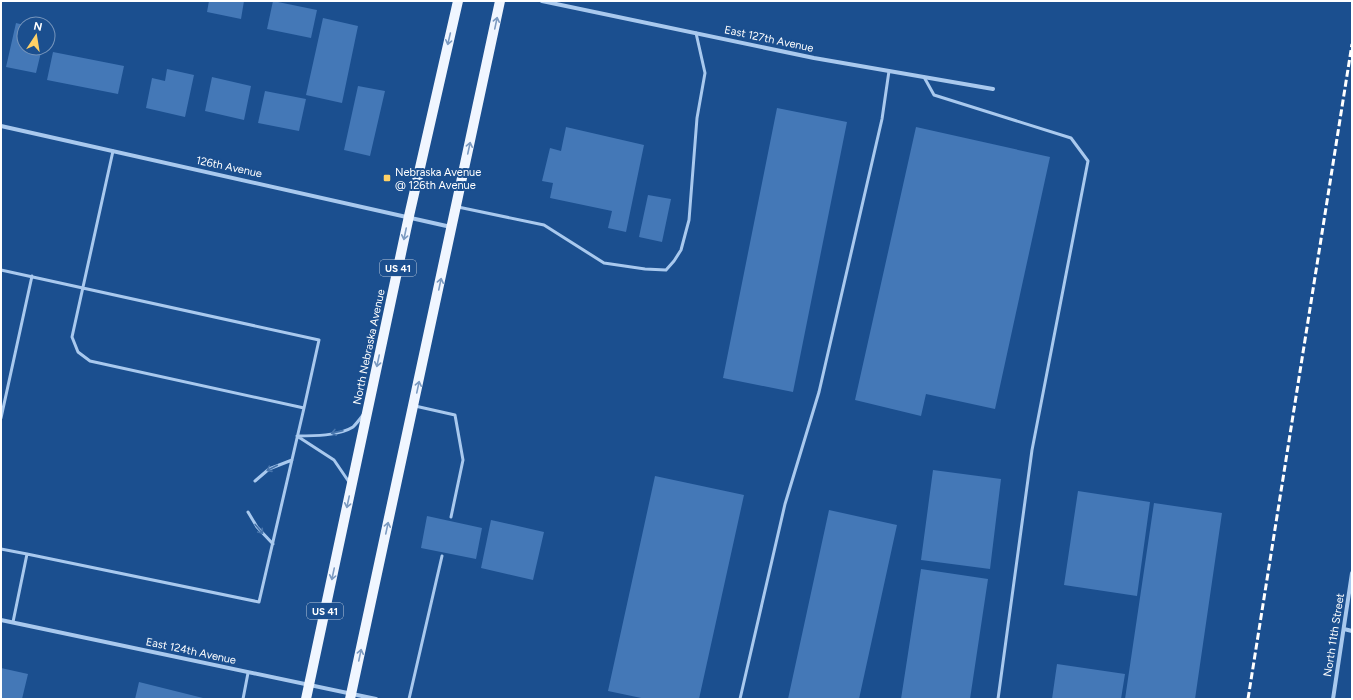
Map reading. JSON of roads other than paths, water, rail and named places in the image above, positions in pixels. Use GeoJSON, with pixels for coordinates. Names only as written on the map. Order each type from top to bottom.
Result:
{"type":"FeatureCollection","features":[{"type":"Feature","properties":{"kind":"main road","name":"North Nebraska Avenue"},"geometry":{"type":"LineString","coordinates":[[306,699],[409,216],[458,1]]}},
{"type":"Feature","properties":{"kind":"main road"},"geometry":{"type":"LineString","coordinates":[[351,696],[500,1]]}},
{"type":"Feature","properties":{"kind":"street","name":"East 127th Avenue"},"geometry":{"type":"LineString","coordinates":[[542,1],[814,58],[993,89]]}},
{"type":"Feature","properties":{"kind":"street","name":"126th Avenue"},"geometry":{"type":"LineString","coordinates":[[1,126],[409,216],[452,227]]}},
{"type":"Feature","properties":{"kind":"street","name":"North 11th Street"},"geometry":{"type":"LineString","coordinates":[[1333,699],[1352,573]]}},
{"type":"Feature","properties":{"kind":"street","name":"East 124th Avenue"},"geometry":{"type":"LineString","coordinates":[[1,620],[351,696],[376,699]]}},
{"type":"Feature","properties":{"kind":"street"},"geometry":{"type":"LineString","coordinates":[[1344,630],[1352,631]]}},
{"type":"Feature","properties":{"kind":"lane"},"geometry":{"type":"LineString","coordinates":[[456,207],[544,225],[604,264],[666,270],[681,250],[689,220],[697,118],[705,73],[696,33]]}},
{"type":"Feature","properties":{"kind":"lane"},"geometry":{"type":"LineString","coordinates":[[740,699],[785,504],[818,392],[882,119],[889,71]]}},
{"type":"Feature","properties":{"kind":"lane"},"geometry":{"type":"LineString","coordinates":[[924,77],[934,95],[1072,138],[1088,161],[1032,450],[998,699]]}},
{"type":"Feature","properties":{"kind":"lane"},"geometry":{"type":"LineString","coordinates":[[113,151],[72,336],[78,352],[90,361],[304,408]]}},
{"type":"Feature","properties":{"kind":"lane"},"geometry":{"type":"LineString","coordinates":[[1,270],[319,340],[259,602],[1,549]]}},
{"type":"Feature","properties":{"kind":"lane"},"geometry":{"type":"LineString","coordinates":[[1,418],[32,276]]}},
{"type":"Feature","properties":{"kind":"lane"},"geometry":{"type":"LineString","coordinates":[[414,406],[455,415],[463,460],[451,517]]}},
{"type":"Feature","properties":{"kind":"lane"},"geometry":{"type":"LineString","coordinates":[[297,436],[340,432],[353,427],[368,410]]}},
{"type":"Feature","properties":{"kind":"lane"},"geometry":{"type":"LineString","coordinates":[[297,436],[334,460],[351,485]]}},
{"type":"Feature","properties":{"kind":"lane"},"geometry":{"type":"LineString","coordinates":[[255,481],[269,469],[292,460]]}},
{"type":"Feature","properties":{"kind":"lane"},"geometry":{"type":"LineString","coordinates":[[248,512],[257,527],[273,544]]}},
{"type":"Feature","properties":{"kind":"lane"},"geometry":{"type":"LineString","coordinates":[[14,622],[27,554]]}},
{"type":"Feature","properties":{"kind":"lane"},"geometry":{"type":"LineString","coordinates":[[410,699],[442,556]]}},
{"type":"Feature","properties":{"kind":"lane"},"geometry":{"type":"LineString","coordinates":[[243,699],[248,673]]}},
{"type":"Feature","properties":{"kind":"railway"},"geometry":{"type":"LineString","coordinates":[[1248,699],[1352,44]]}},
{"type":"Feature","properties":{"kind":"place","name":"Nebraska Avenue @ 126th Avenue"},"geometry":{"type":"Point","coordinates":[387,178]}}]}
